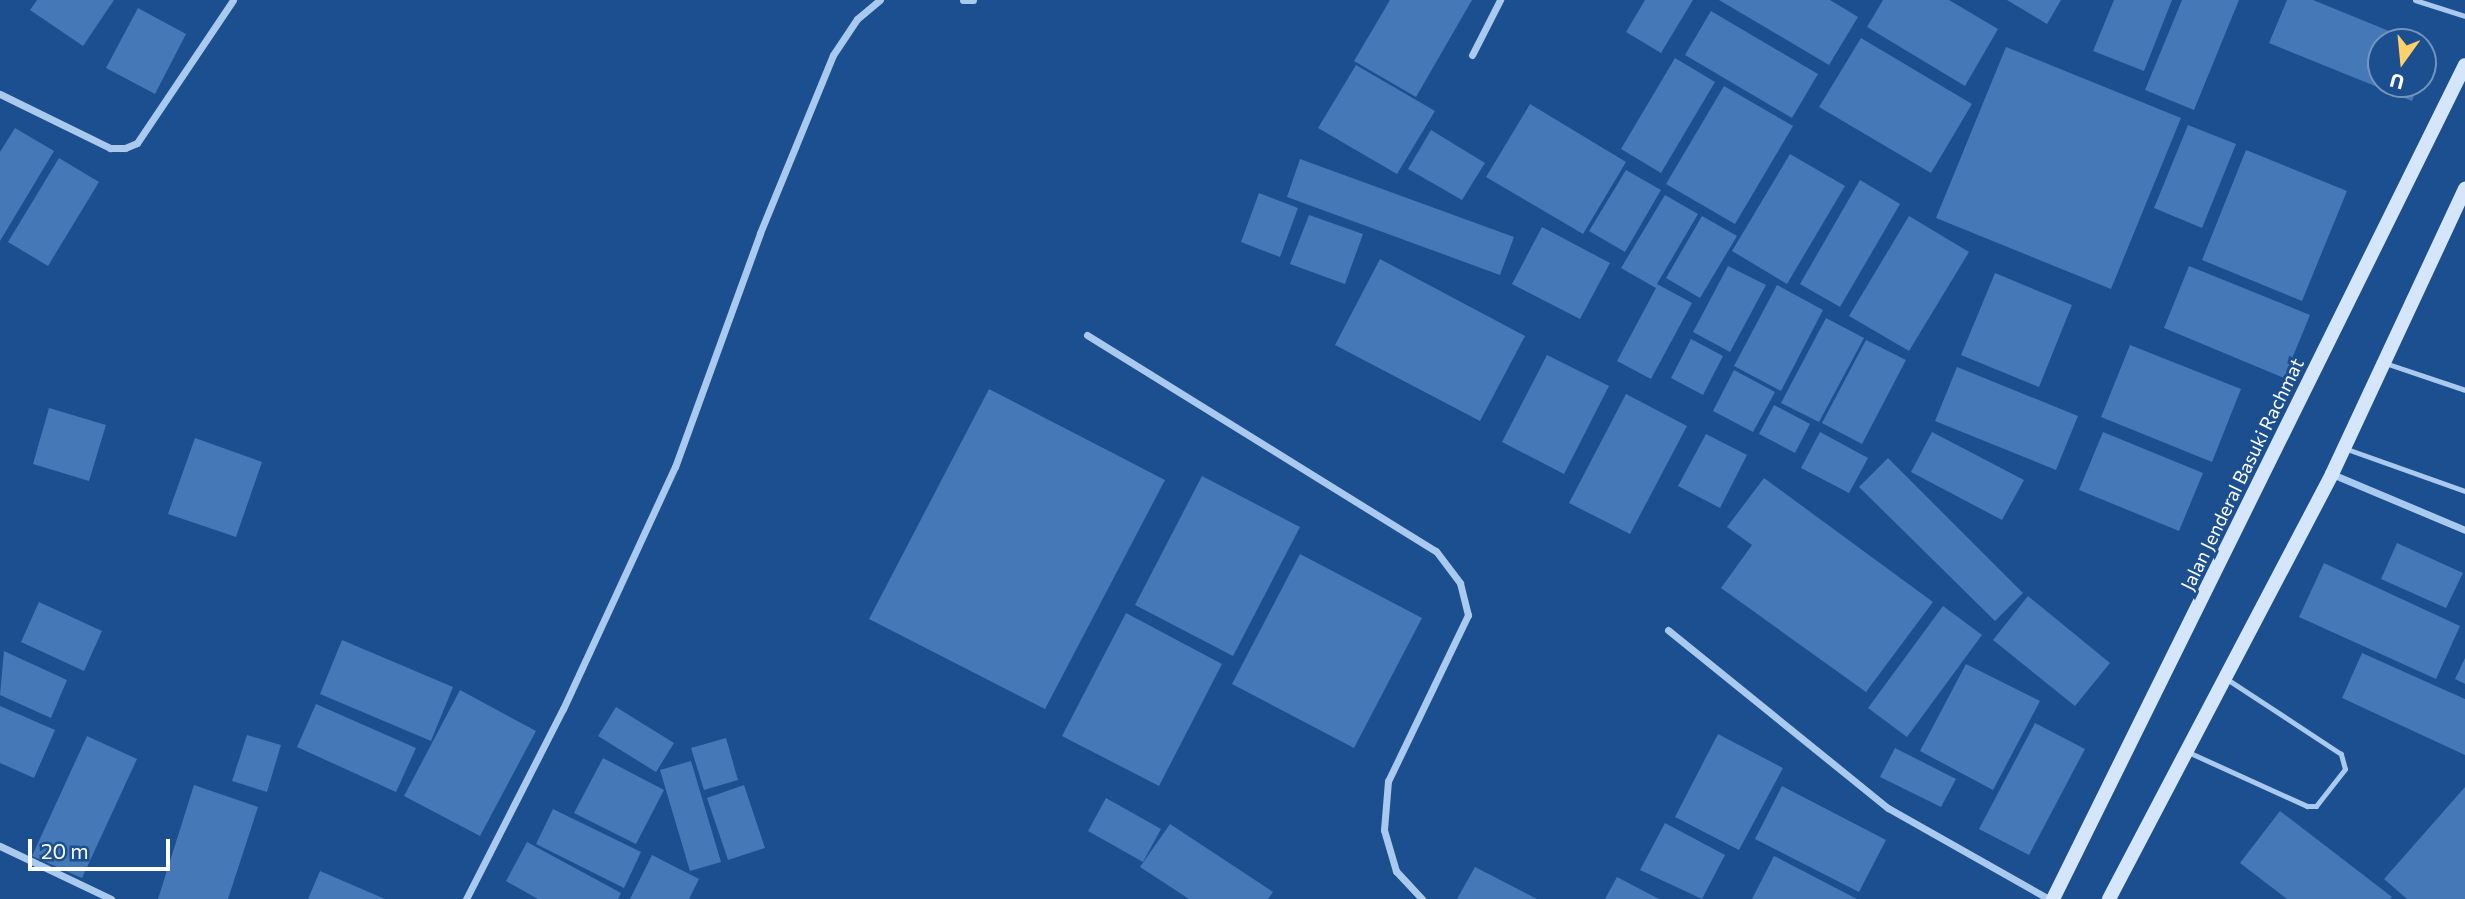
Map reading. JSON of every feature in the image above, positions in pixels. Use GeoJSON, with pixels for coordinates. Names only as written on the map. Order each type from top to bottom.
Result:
{"type":"FeatureCollection","features":[{"type":"Feature","properties":{"kind":"main road","name":"Jalan Jenderal Basuki Rachmat"},"geometry":{"type":"LineString","coordinates":[[2051,899],[2465,65]]}},
{"type":"Feature","properties":{"kind":"main road"},"geometry":{"type":"LineString","coordinates":[[2109,899],[2332,474],[2465,189]]}},
{"type":"Feature","properties":{"kind":"street"},"geometry":{"type":"LineString","coordinates":[[0,94],[110,148],[125,148],[137,144],[233,0]]}},
{"type":"Feature","properties":{"kind":"street"},"geometry":{"type":"LineString","coordinates":[[466,899],[563,709],[675,467],[760,233],[832,55],[857,19],[880,0]]}},
{"type":"Feature","properties":{"kind":"street"},"geometry":{"type":"LineString","coordinates":[[963,0],[973,0]]}},
{"type":"Feature","properties":{"kind":"street"},"geometry":{"type":"LineString","coordinates":[[1472,55],[1500,0]]}},
{"type":"Feature","properties":{"kind":"street"},"geometry":{"type":"LineString","coordinates":[[1087,335],[1436,551],[1460,583],[1468,615],[1388,781],[1384,830],[1396,871],[1422,899]]}},
{"type":"Feature","properties":{"kind":"street"},"geometry":{"type":"LineString","coordinates":[[2332,474],[2465,530]]}},
{"type":"Feature","properties":{"kind":"street"},"geometry":{"type":"LineString","coordinates":[[1668,630],[1888,808],[2051,899]]}},
{"type":"Feature","properties":{"kind":"street"},"geometry":{"type":"LineString","coordinates":[[0,846],[111,899]]}},
{"type":"Feature","properties":{"kind":"lane"},"geometry":{"type":"LineString","coordinates":[[2415,0],[2428,1],[2465,16]]}},
{"type":"Feature","properties":{"kind":"lane"},"geometry":{"type":"LineString","coordinates":[[2383,363],[2465,390]]}},
{"type":"Feature","properties":{"kind":"lane"},"geometry":{"type":"LineString","coordinates":[[2344,448],[2465,491]]}},
{"type":"Feature","properties":{"kind":"lane"},"geometry":{"type":"LineString","coordinates":[[2186,751],[2307,806],[2316,806],[2345,769],[2341,754],[2224,678]]}},
{"type":"Feature","properties":{"kind":"building"},"geometry":{"type":"Polygon","coordinates":[[[37,0],[114,0],[83,46],[30,10],[37,0]]]}},
{"type":"Feature","properties":{"kind":"building"},"geometry":{"type":"Polygon","coordinates":[[[1390,0],[1472,0],[1416,97],[1354,61],[1390,0]]]}},
{"type":"Feature","properties":{"kind":"building"},"geometry":{"type":"Polygon","coordinates":[[[1645,0],[1693,0],[1661,53],[1626,32],[1645,0]]]}},
{"type":"Feature","properties":{"kind":"building"},"geometry":{"type":"Polygon","coordinates":[[[1719,0],[1830,0],[1858,17],[1829,65],[1719,0]]]}},
{"type":"Feature","properties":{"kind":"building"},"geometry":{"type":"Polygon","coordinates":[[[1883,0],[1949,0],[1998,29],[1965,86],[1867,27],[1883,0]]]}},
{"type":"Feature","properties":{"kind":"building"},"geometry":{"type":"Polygon","coordinates":[[[2007,0],[2061,0],[2047,24],[2007,0]]]}},
{"type":"Feature","properties":{"kind":"building"},"geometry":{"type":"Polygon","coordinates":[[[2114,0],[2172,0],[2144,71],[2093,51],[2114,0]]]}},
{"type":"Feature","properties":{"kind":"building"},"geometry":{"type":"Polygon","coordinates":[[[2182,0],[2239,0],[2194,110],[2145,90],[2182,0]]]}},
{"type":"Feature","properties":{"kind":"building"},"geometry":{"type":"Polygon","coordinates":[[[2287,0],[2313,0],[2382,28],[2367,28],[2367,83],[2269,43],[2287,0]]]}},
{"type":"Feature","properties":{"kind":"building"},"geometry":{"type":"Polygon","coordinates":[[[138,8],[186,34],[155,94],[106,68],[138,8]]]}},
{"type":"Feature","properties":{"kind":"building"},"geometry":{"type":"Polygon","coordinates":[[[1711,11],[1818,74],[1792,118],[1685,55],[1711,11]]]}},
{"type":"Feature","properties":{"kind":"building"},"geometry":{"type":"Polygon","coordinates":[[[1861,38],[1972,104],[1931,173],[1819,107],[1861,38]]]}},
{"type":"Feature","properties":{"kind":"building"},"geometry":{"type":"Polygon","coordinates":[[[2006,47],[2181,118],[2111,289],[1936,218],[2006,47]]]}},
{"type":"Feature","properties":{"kind":"building"},"geometry":{"type":"Polygon","coordinates":[[[1675,58],[1715,82],[1661,173],[1621,149],[1675,58]]]}},
{"type":"Feature","properties":{"kind":"building"},"geometry":{"type":"Polygon","coordinates":[[[1356,65],[1435,111],[1397,174],[1318,128],[1356,65]]]}},
{"type":"Feature","properties":{"kind":"building"},"geometry":{"type":"Polygon","coordinates":[[[1724,86],[1793,126],[1735,224],[1666,184],[1724,86]]]}},
{"type":"Feature","properties":{"kind":"building"},"geometry":{"type":"Polygon","coordinates":[[[1530,104],[1626,162],[1583,234],[1486,177],[1530,104]]]}},
{"type":"Feature","properties":{"kind":"building"},"geometry":{"type":"Polygon","coordinates":[[[2188,125],[2236,144],[2202,228],[2154,208],[2188,125]]]}},
{"type":"Feature","properties":{"kind":"building"},"geometry":{"type":"Polygon","coordinates":[[[15,128],[54,151],[0,241],[0,152],[15,128]]]}},
{"type":"Feature","properties":{"kind":"building"},"geometry":{"type":"Polygon","coordinates":[[[1431,130],[1485,163],[1462,200],[1408,169],[1431,130]]]}},
{"type":"Feature","properties":{"kind":"building"},"geometry":{"type":"Polygon","coordinates":[[[2246,150],[2347,191],[2302,301],[2202,260],[2246,150]]]}},
{"type":"Feature","properties":{"kind":"building"},"geometry":{"type":"Polygon","coordinates":[[[1790,154],[1845,186],[1787,284],[1732,251],[1790,154]]]}},
{"type":"Feature","properties":{"kind":"building"},"geometry":{"type":"Polygon","coordinates":[[[59,158],[99,182],[48,266],[8,242],[59,158]]]}},
{"type":"Feature","properties":{"kind":"building"},"geometry":{"type":"Polygon","coordinates":[[[1300,159],[1514,237],[1500,275],[1287,197],[1300,159]]]}},
{"type":"Feature","properties":{"kind":"building"},"geometry":{"type":"Polygon","coordinates":[[[1626,170],[1661,190],[1625,252],[1589,231],[1626,170]]]}},
{"type":"Feature","properties":{"kind":"building"},"geometry":{"type":"Polygon","coordinates":[[[1860,180],[1900,204],[1840,307],[1800,284],[1860,180]]]}},
{"type":"Feature","properties":{"kind":"building"},"geometry":{"type":"Polygon","coordinates":[[[1259,193],[1298,208],[1280,257],[1241,242],[1259,193]]]}},
{"type":"Feature","properties":{"kind":"building"},"geometry":{"type":"Polygon","coordinates":[[[1665,195],[1698,214],[1657,284],[1692,303],[1651,379],[1617,361],[1656,288],[1621,268],[1665,195]]]}},
{"type":"Feature","properties":{"kind":"building"},"geometry":{"type":"Polygon","coordinates":[[[1309,215],[1363,234],[1345,284],[1290,264],[1309,215]]]}},
{"type":"Feature","properties":{"kind":"building"},"geometry":{"type":"Polygon","coordinates":[[[1702,216],[1737,236],[1700,298],[1666,278],[1702,216]]]}},
{"type":"Feature","properties":{"kind":"building"},"geometry":{"type":"Polygon","coordinates":[[[1909,216],[1969,252],[1909,351],[1849,316],[1909,216]]]}},
{"type":"Feature","properties":{"kind":"building"},"geometry":{"type":"Polygon","coordinates":[[[1542,227],[1610,263],[1580,319],[1512,284],[1542,227]]]}},
{"type":"Feature","properties":{"kind":"building"},"geometry":{"type":"Polygon","coordinates":[[[1380,259],[1525,336],[1480,421],[1335,345],[1380,259]]]}},
{"type":"Feature","properties":{"kind":"building"},"geometry":{"type":"Polygon","coordinates":[[[1728,266],[1766,285],[1730,352],[1693,332],[1728,266]]]}},
{"type":"Feature","properties":{"kind":"building"},"geometry":{"type":"Polygon","coordinates":[[[2189,266],[2310,315],[2284,378],[2164,328],[2189,266]]]}},
{"type":"Feature","properties":{"kind":"building"},"geometry":{"type":"Polygon","coordinates":[[[1995,273],[2072,305],[2039,387],[1961,355],[1995,273]]]}},
{"type":"Feature","properties":{"kind":"building"},"geometry":{"type":"Polygon","coordinates":[[[1777,285],[1823,310],[1781,391],[1734,366],[1777,285]]]}},
{"type":"Feature","properties":{"kind":"building"},"geometry":{"type":"Polygon","coordinates":[[[1826,318],[1864,338],[1819,422],[1781,403],[1826,318]]]}},
{"type":"Feature","properties":{"kind":"building"},"geometry":{"type":"Polygon","coordinates":[[[1691,339],[1723,356],[1703,395],[1671,378],[1691,339]]]}},
{"type":"Feature","properties":{"kind":"building"},"geometry":{"type":"Polygon","coordinates":[[[1866,340],[1906,360],[1862,444],[1822,423],[1866,340]]]}},
{"type":"Feature","properties":{"kind":"building"},"geometry":{"type":"Polygon","coordinates":[[[2130,345],[2241,389],[2212,462],[2101,417],[2130,345]]]}},
{"type":"Feature","properties":{"kind":"building"},"geometry":{"type":"Polygon","coordinates":[[[1547,355],[1609,386],[1564,474],[1502,442],[1547,355]]]}},
{"type":"Feature","properties":{"kind":"building"},"geometry":{"type":"Polygon","coordinates":[[[1957,367],[2078,416],[2056,470],[1935,421],[1957,367]]]}},
{"type":"Feature","properties":{"kind":"building"},"geometry":{"type":"Polygon","coordinates":[[[1734,370],[1775,392],[1753,432],[1713,411],[1734,370]]]}},
{"type":"Feature","properties":{"kind":"building"},"geometry":{"type":"Polygon","coordinates":[[[989,389],[1165,480],[1045,709],[869,619],[989,389]]]}},
{"type":"Feature","properties":{"kind":"building"},"geometry":{"type":"Polygon","coordinates":[[[1626,394],[1687,426],[1630,534],[1569,503],[1626,394]]]}},
{"type":"Feature","properties":{"kind":"building"},"geometry":{"type":"Polygon","coordinates":[[[1774,405],[1810,424],[1795,453],[1759,434],[1774,405]]]}},
{"type":"Feature","properties":{"kind":"building"},"geometry":{"type":"Polygon","coordinates":[[[49,408],[106,425],[89,481],[33,464],[49,408]]]}},
{"type":"Feature","properties":{"kind":"building"},"geometry":{"type":"Polygon","coordinates":[[[1820,432],[1868,458],[1849,493],[1801,468],[1820,432]]]}},
{"type":"Feature","properties":{"kind":"building"},"geometry":{"type":"Polygon","coordinates":[[[1932,432],[2024,480],[2002,520],[1911,472],[1932,432]]]}},
{"type":"Feature","properties":{"kind":"building"},"geometry":{"type":"Polygon","coordinates":[[[2103,432],[2203,473],[2179,531],[2079,490],[2103,432]]]}},
{"type":"Feature","properties":{"kind":"building"},"geometry":{"type":"Polygon","coordinates":[[[1706,434],[1747,455],[1720,508],[1678,486],[1706,434]]]}},
{"type":"Feature","properties":{"kind":"building"},"geometry":{"type":"Polygon","coordinates":[[[195,438],[262,462],[236,537],[168,514],[195,438]]]}},
{"type":"Feature","properties":{"kind":"building"},"geometry":{"type":"Polygon","coordinates":[[[1888,458],[2023,593],[1995,621],[1859,487],[1888,458]]]}},
{"type":"Feature","properties":{"kind":"building"},"geometry":{"type":"Polygon","coordinates":[[[1202,476],[1300,527],[1233,656],[1135,605],[1202,476]]]}},
{"type":"Feature","properties":{"kind":"building"},"geometry":{"type":"Polygon","coordinates":[[[1764,478],[1933,602],[1866,692],[1721,588],[1752,545],[1727,527],[1764,478]]]}},
{"type":"Feature","properties":{"kind":"building"},"geometry":{"type":"Polygon","coordinates":[[[2397,543],[2463,573],[2446,608],[2381,579],[2397,543]]]}},
{"type":"Feature","properties":{"kind":"building"},"geometry":{"type":"Polygon","coordinates":[[[1300,554],[1422,618],[1354,748],[1232,684],[1300,554]]]}},
{"type":"Feature","properties":{"kind":"building"},"geometry":{"type":"Polygon","coordinates":[[[2324,563],[2460,626],[2436,679],[2299,617],[2324,563]]]}},
{"type":"Feature","properties":{"kind":"building"},"geometry":{"type":"Polygon","coordinates":[[[2028,596],[2110,663],[2075,706],[1993,640],[2028,596]]]}},
{"type":"Feature","properties":{"kind":"building"},"geometry":{"type":"Polygon","coordinates":[[[39,602],[102,631],[84,671],[21,642],[39,602]]]}},
{"type":"Feature","properties":{"kind":"building"},"geometry":{"type":"Polygon","coordinates":[[[1943,606],[1982,635],[1907,737],[1868,708],[1943,606]]]}},
{"type":"Feature","properties":{"kind":"building"},"geometry":{"type":"Polygon","coordinates":[[[1126,613],[1222,664],[1159,786],[1062,736],[1126,613]]]}},
{"type":"Feature","properties":{"kind":"building"},"geometry":{"type":"Polygon","coordinates":[[[342,640],[453,687],[431,741],[320,694],[342,640]]]}},
{"type":"Feature","properties":{"kind":"building"},"geometry":{"type":"Polygon","coordinates":[[[4,651],[67,680],[51,718],[0,695],[4,651]]]}},
{"type":"Feature","properties":{"kind":"building"},"geometry":{"type":"Polygon","coordinates":[[[2362,653],[2465,699],[2465,755],[2342,698],[2362,653]]]}},
{"type":"Feature","properties":{"kind":"building"},"geometry":{"type":"Polygon","coordinates":[[[2465,658],[2465,684],[2455,679],[2465,658]]]}},
{"type":"Feature","properties":{"kind":"building"},"geometry":{"type":"Polygon","coordinates":[[[1966,664],[2040,701],[1993,790],[1920,751],[1966,664]]]}},
{"type":"Feature","properties":{"kind":"building"},"geometry":{"type":"Polygon","coordinates":[[[460,690],[536,731],[480,836],[404,796],[460,690]]]}},
{"type":"Feature","properties":{"kind":"building"},"geometry":{"type":"Polygon","coordinates":[[[316,704],[416,748],[396,792],[297,747],[316,704]]]}},
{"type":"Feature","properties":{"kind":"building"},"geometry":{"type":"Polygon","coordinates":[[[0,706],[55,730],[34,778],[0,763],[0,706]]]}},
{"type":"Feature","properties":{"kind":"building"},"geometry":{"type":"Polygon","coordinates":[[[616,707],[674,743],[656,772],[598,736],[616,707]]]}},
{"type":"Feature","properties":{"kind":"building"},"geometry":{"type":"Polygon","coordinates":[[[2035,723],[2085,749],[2029,855],[1979,829],[2035,723]]]}},
{"type":"Feature","properties":{"kind":"building"},"geometry":{"type":"Polygon","coordinates":[[[1718,734],[1783,768],[1739,850],[1675,817],[1718,734]]]}},
{"type":"Feature","properties":{"kind":"building"},"geometry":{"type":"Polygon","coordinates":[[[247,735],[281,745],[267,792],[232,781],[247,735]]]}},
{"type":"Feature","properties":{"kind":"building"},"geometry":{"type":"Polygon","coordinates":[[[87,736],[137,759],[82,878],[32,856],[87,736]]]}},
{"type":"Feature","properties":{"kind":"building"},"geometry":{"type":"Polygon","coordinates":[[[726,738],[738,780],[704,790],[691,748],[726,738]]]}},
{"type":"Feature","properties":{"kind":"building"},"geometry":{"type":"Polygon","coordinates":[[[1895,748],[1956,779],[1941,807],[1880,777],[1895,748]]]}},
{"type":"Feature","properties":{"kind":"building"},"geometry":{"type":"Polygon","coordinates":[[[603,758],[664,790],[636,844],[574,813],[603,758]]]}},
{"type":"Feature","properties":{"kind":"building"},"geometry":{"type":"Polygon","coordinates":[[[691,761],[721,862],[690,871],[660,770],[691,761]]]}},
{"type":"Feature","properties":{"kind":"building"},"geometry":{"type":"Polygon","coordinates":[[[194,785],[258,807],[228,899],[158,899],[194,785]]]}},
{"type":"Feature","properties":{"kind":"building"},"geometry":{"type":"Polygon","coordinates":[[[744,785],[765,848],[728,860],[707,798],[744,785]]]}},
{"type":"Feature","properties":{"kind":"building"},"geometry":{"type":"Polygon","coordinates":[[[1782,786],[1886,840],[1859,892],[1755,839],[1782,786]]]}},
{"type":"Feature","properties":{"kind":"building"},"geometry":{"type":"Polygon","coordinates":[[[2465,787],[2465,899],[2407,899],[2384,879],[2465,787]]]}},
{"type":"Feature","properties":{"kind":"building"},"geometry":{"type":"Polygon","coordinates":[[[1106,798],[1161,829],[1143,862],[1088,831],[1106,798]]]}},
{"type":"Feature","properties":{"kind":"building"},"geometry":{"type":"Polygon","coordinates":[[[553,809],[641,852],[624,888],[536,844],[553,809]]]}},
{"type":"Feature","properties":{"kind":"building"},"geometry":{"type":"Polygon","coordinates":[[[2280,811],[2392,897],[2287,899],[2240,863],[2280,811]]]}},
{"type":"Feature","properties":{"kind":"building"},"geometry":{"type":"Polygon","coordinates":[[[1665,823],[1725,855],[1702,899],[1640,870],[1665,823]]]}},
{"type":"Feature","properties":{"kind":"building"},"geometry":{"type":"Polygon","coordinates":[[[1170,824],[1273,892],[1268,899],[1189,899],[1140,867],[1170,824]]]}},
{"type":"Feature","properties":{"kind":"building"},"geometry":{"type":"Polygon","coordinates":[[[527,842],[621,893],[618,899],[538,899],[506,881],[527,842]]]}},
{"type":"Feature","properties":{"kind":"building"},"geometry":{"type":"Polygon","coordinates":[[[652,855],[699,879],[689,899],[630,899],[652,855]]]}},
{"type":"Feature","properties":{"kind":"building"},"geometry":{"type":"Polygon","coordinates":[[[1774,856],[1857,899],[1752,899],[1774,856]]]}},
{"type":"Feature","properties":{"kind":"building"},"geometry":{"type":"Polygon","coordinates":[[[1475,867],[1537,899],[1457,899],[1475,867]]]}},
{"type":"Feature","properties":{"kind":"building"},"geometry":{"type":"Polygon","coordinates":[[[320,871],[385,899],[308,899],[320,871]]]}},
{"type":"Feature","properties":{"kind":"building"},"geometry":{"type":"Polygon","coordinates":[[[1617,877],[1659,899],[1605,899],[1617,877]]]}}]}
